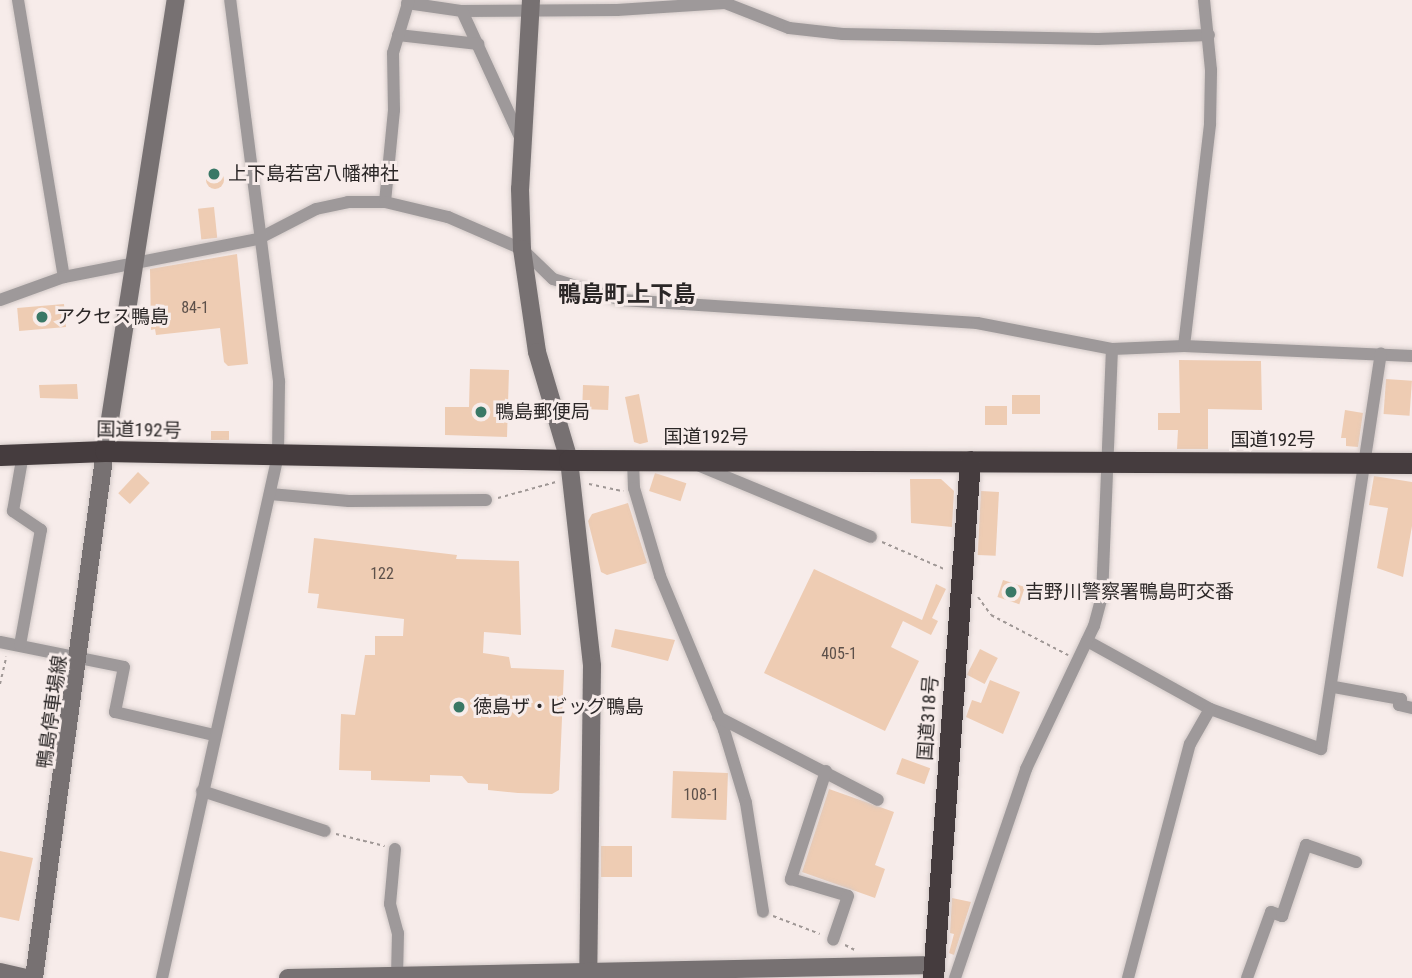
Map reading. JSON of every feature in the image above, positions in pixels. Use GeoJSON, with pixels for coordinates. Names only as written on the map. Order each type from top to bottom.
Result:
{"type":"FeatureCollection","features":[{"type":"Feature","properties":{"kind":"highway","name":"国道192号"},"geometry":{"type":"LineString","coordinates":[[0,455],[105,451],[278,455],[570,469],[633,460],[1412,463]]}},
{"type":"Feature","properties":{"kind":"highway","name":"国道318号"},"geometry":{"type":"LineString","coordinates":[[933,972],[970,461]]}},
{"type":"Feature","properties":{"kind":"street"},"geometry":{"type":"LineString","coordinates":[[18,0],[64,277]]}},
{"type":"Feature","properties":{"kind":"street","name":"鴨島停車場線"},"geometry":{"type":"LineString","coordinates":[[34,978],[81,657],[105,451],[176,0]]}},
{"type":"Feature","properties":{"kind":"street"},"geometry":{"type":"LineString","coordinates":[[162,978],[278,455],[279,381],[258,239],[230,0]]}},
{"type":"Feature","properties":{"kind":"street"},"geometry":{"type":"LineString","coordinates":[[1184,346],[1210,124],[1209,35],[1204,0]]}},
{"type":"Feature","properties":{"kind":"street"},"geometry":{"type":"LineString","coordinates":[[385,202],[394,110],[393,53],[408,2],[463,11],[531,5],[724,2],[789,28],[843,34],[1098,39],[1209,35]]}},
{"type":"Feature","properties":{"kind":"street"},"geometry":{"type":"LineString","coordinates":[[531,5],[522,142],[522,249],[537,352],[570,469],[592,666],[588,975]]}},
{"type":"Feature","properties":{"kind":"street"},"geometry":{"type":"LineString","coordinates":[[463,11],[522,142]]}},
{"type":"Feature","properties":{"kind":"street"},"geometry":{"type":"LineString","coordinates":[[398,35],[478,44]]}},
{"type":"Feature","properties":{"kind":"street"},"geometry":{"type":"LineString","coordinates":[[0,300],[64,277],[134,266],[258,239],[316,209],[348,202],[385,202],[449,217],[522,249],[553,279],[622,300],[977,323],[1112,349],[1184,346],[1412,356]]}},
{"type":"Feature","properties":{"kind":"street"},"geometry":{"type":"LineString","coordinates":[[955,978],[1026,769],[1087,641],[1102,597],[1104,462],[1109,442],[1112,349]]}},
{"type":"Feature","properties":{"kind":"street"},"geometry":{"type":"LineString","coordinates":[[1087,641],[1210,709],[1321,749],[1334,687],[1381,354]]}},
{"type":"Feature","properties":{"kind":"street"},"geometry":{"type":"LineString","coordinates":[[23,454],[13,511],[41,530],[10,643],[124,667],[115,712],[214,735]]}},
{"type":"Feature","properties":{"kind":"street"},"geometry":{"type":"LineString","coordinates":[[633,460],[634,488],[675,618],[718,717],[746,803],[763,912]]}},
{"type":"Feature","properties":{"kind":"street"},"geometry":{"type":"LineString","coordinates":[[687,460],[871,537]]}},
{"type":"Feature","properties":{"kind":"street"},"geometry":{"type":"LineString","coordinates":[[270,494],[349,501],[486,500]]}},
{"type":"Feature","properties":{"kind":"street"},"geometry":{"type":"LineString","coordinates":[[1334,687],[1401,699],[1399,705],[1412,708]]}},
{"type":"Feature","properties":{"kind":"street"},"geometry":{"type":"LineString","coordinates":[[1128,978],[1190,744],[1210,709]]}},
{"type":"Feature","properties":{"kind":"street"},"geometry":{"type":"LineString","coordinates":[[718,717],[878,800]]}},
{"type":"Feature","properties":{"kind":"street"},"geometry":{"type":"LineString","coordinates":[[826,771],[791,879],[848,896],[833,940]]}},
{"type":"Feature","properties":{"kind":"street"},"geometry":{"type":"LineString","coordinates":[[202,791],[325,831]]}},
{"type":"Feature","properties":{"kind":"street"},"geometry":{"type":"LineString","coordinates":[[1247,978],[1271,912],[1282,916],[1306,845],[1356,862]]}},
{"type":"Feature","properties":{"kind":"street"},"geometry":{"type":"LineString","coordinates":[[395,849],[390,904],[398,933],[397,977]]}},
{"type":"Feature","properties":{"kind":"street"},"geometry":{"type":"LineString","coordinates":[[0,972],[26,978]]}},
{"type":"Feature","properties":{"kind":"street"},"geometry":{"type":"LineString","coordinates":[[288,978],[933,972]]}},
{"type":"Feature","properties":{"kind":"path"},"geometry":{"type":"LineString","coordinates":[[486,500],[570,469],[616,492],[634,488]]}},
{"type":"Feature","properties":{"kind":"path"},"geometry":{"type":"LineString","coordinates":[[0,684],[10,643]]}},
{"type":"Feature","properties":{"kind":"path"},"geometry":{"type":"LineString","coordinates":[[325,831],[395,849]]}},
{"type":"Feature","properties":{"kind":"building","name":"上下島若宮八幡神社"},"geometry":{"type":"Polygon","coordinates":[[[215,171],[221,174],[224,180],[221,186],[215,189],[209,186],[206,180],[209,174],[215,171]]]}},
{"type":"Feature","properties":{"kind":"building"},"geometry":{"type":"Polygon","coordinates":[[[214,207],[217,238],[201,240],[198,209],[214,207]]]}},
{"type":"Feature","properties":{"kind":"building"},"geometry":{"type":"Polygon","coordinates":[[[237,254],[248,364],[228,366],[224,362],[220,328],[156,335],[155,329],[151,330],[150,269],[237,254]]]}},
{"type":"Feature","properties":{"kind":"building","name":"アクセス鴨島"},"geometry":{"type":"Polygon","coordinates":[[[64,304],[66,327],[19,331],[17,308],[64,304]]]}},
{"type":"Feature","properties":{"kind":"building"},"geometry":{"type":"Polygon","coordinates":[[[1179,360],[1261,361],[1262,410],[1208,409],[1208,449],[1177,449],[1178,430],[1158,430],[1158,413],[1180,413],[1179,360]]]}},
{"type":"Feature","properties":{"kind":"building","name":"鴨島郵便局"},"geometry":{"type":"Polygon","coordinates":[[[470,369],[509,370],[507,437],[445,435],[445,407],[469,407],[470,369]]]}},
{"type":"Feature","properties":{"kind":"building"},"geometry":{"type":"Polygon","coordinates":[[[1386,379],[1412,381],[1409,416],[1384,414],[1386,379]]]}},
{"type":"Feature","properties":{"kind":"building"},"geometry":{"type":"Polygon","coordinates":[[[77,384],[78,399],[40,398],[39,385],[77,384]]]}},
{"type":"Feature","properties":{"kind":"building"},"geometry":{"type":"Polygon","coordinates":[[[583,385],[609,386],[608,410],[582,409],[583,385]]]}},
{"type":"Feature","properties":{"kind":"building"},"geometry":{"type":"Polygon","coordinates":[[[639,394],[648,442],[640,444],[634,442],[625,397],[639,394]]]}},
{"type":"Feature","properties":{"kind":"building"},"geometry":{"type":"Polygon","coordinates":[[[1012,395],[1040,395],[1040,414],[1012,414],[1012,395]]]}},
{"type":"Feature","properties":{"kind":"building"},"geometry":{"type":"Polygon","coordinates":[[[985,406],[1007,406],[1007,425],[985,425],[985,406]]]}},
{"type":"Feature","properties":{"kind":"building"},"geometry":{"type":"Polygon","coordinates":[[[1345,410],[1363,413],[1358,447],[1346,446],[1346,438],[1341,438],[1345,410]]]}},
{"type":"Feature","properties":{"kind":"building"},"geometry":{"type":"Polygon","coordinates":[[[211,431],[229,431],[229,440],[211,440],[211,431]]]}},
{"type":"Feature","properties":{"kind":"building"},"geometry":{"type":"Polygon","coordinates":[[[138,472],[150,483],[130,504],[118,493],[138,472]]]}},
{"type":"Feature","properties":{"kind":"building"},"geometry":{"type":"Polygon","coordinates":[[[655,473],[686,483],[681,501],[649,491],[655,473]]]}},
{"type":"Feature","properties":{"kind":"building"},"geometry":{"type":"Polygon","coordinates":[[[1374,476],[1412,482],[1412,526],[1403,577],[1377,568],[1388,508],[1369,505],[1374,476]]]}},
{"type":"Feature","properties":{"kind":"building"},"geometry":{"type":"Polygon","coordinates":[[[910,479],[941,479],[954,491],[952,527],[911,523],[910,479]]]}},
{"type":"Feature","properties":{"kind":"building"},"geometry":{"type":"Polygon","coordinates":[[[981,491],[999,492],[996,556],[978,555],[981,491]]]}},
{"type":"Feature","properties":{"kind":"building"},"geometry":{"type":"Polygon","coordinates":[[[628,503],[647,563],[607,575],[601,572],[588,521],[592,514],[628,503]]]}},
{"type":"Feature","properties":{"kind":"building","name":"徳島ザ・ビッグ鴨島"},"geometry":{"type":"Polygon","coordinates":[[[314,538],[457,555],[456,559],[519,561],[521,635],[484,632],[483,653],[509,657],[511,668],[564,670],[559,790],[552,794],[488,790],[488,784],[468,783],[462,776],[430,775],[430,782],[371,780],[371,771],[339,770],[341,714],[355,715],[365,655],[375,655],[375,636],[403,636],[404,619],[317,608],[319,594],[308,593],[314,538]]]}},
{"type":"Feature","properties":{"kind":"building"},"geometry":{"type":"Polygon","coordinates":[[[814,569],[922,620],[936,584],[946,589],[932,618],[938,621],[931,635],[903,621],[891,647],[919,661],[885,731],[764,673],[814,569]]]}},
{"type":"Feature","properties":{"kind":"building","name":"吉野川警察署鴨島町交番"},"geometry":{"type":"Polygon","coordinates":[[[1003,580],[1025,587],[1019,604],[997,597],[1003,580]]]}},
{"type":"Feature","properties":{"kind":"building"},"geometry":{"type":"Polygon","coordinates":[[[615,629],[675,640],[668,661],[611,647],[615,629]]]}},
{"type":"Feature","properties":{"kind":"building"},"geometry":{"type":"Polygon","coordinates":[[[980,649],[998,658],[985,684],[967,675],[980,649]]]}},
{"type":"Feature","properties":{"kind":"building"},"geometry":{"type":"Polygon","coordinates":[[[990,680],[1020,692],[1003,734],[966,717],[972,700],[981,703],[990,680]]]}},
{"type":"Feature","properties":{"kind":"building"},"geometry":{"type":"Polygon","coordinates":[[[920,714],[932,715],[931,740],[915,739],[920,714]]]}},
{"type":"Feature","properties":{"kind":"building"},"geometry":{"type":"Polygon","coordinates":[[[902,758],[930,768],[924,784],[896,774],[902,758]]]}},
{"type":"Feature","properties":{"kind":"building"},"geometry":{"type":"Polygon","coordinates":[[[673,771],[728,773],[726,820],[671,818],[673,771]]]}},
{"type":"Feature","properties":{"kind":"building"},"geometry":{"type":"Polygon","coordinates":[[[829,789],[894,812],[875,865],[885,869],[875,898],[802,872],[829,789]]]}},
{"type":"Feature","properties":{"kind":"building"},"geometry":{"type":"Polygon","coordinates":[[[601,846],[632,846],[632,877],[601,877],[601,846]]]}},
{"type":"Feature","properties":{"kind":"building"},"geometry":{"type":"Polygon","coordinates":[[[0,851],[33,858],[19,921],[0,917],[0,851]]]}},
{"type":"Feature","properties":{"kind":"building"},"geometry":{"type":"Polygon","coordinates":[[[952,898],[971,902],[954,955],[949,953],[954,934],[950,933],[952,898]]]}},
{"type":"Feature","properties":{"kind":"place","name":"上下島若宮八幡神社"},"geometry":{"type":"Point","coordinates":[214,174]}},
{"type":"Feature","properties":{"kind":"place","name":"アクセス鴨島"},"geometry":{"type":"Point","coordinates":[42,317]}},
{"type":"Feature","properties":{"kind":"place","name":"鴨島郵便局"},"geometry":{"type":"Point","coordinates":[481,412]}},
{"type":"Feature","properties":{"kind":"place","name":"吉野川警察署鴨島町交番"},"geometry":{"type":"Point","coordinates":[1011,592]}},
{"type":"Feature","properties":{"kind":"place","name":"徳島ザ・ビッグ鴨島"},"geometry":{"type":"Point","coordinates":[459,707]}},
{"type":"Feature","properties":{"kind":"district","name":"鴨島町上下島"},"geometry":{"type":"Point","coordinates":[627,295]}}]}
